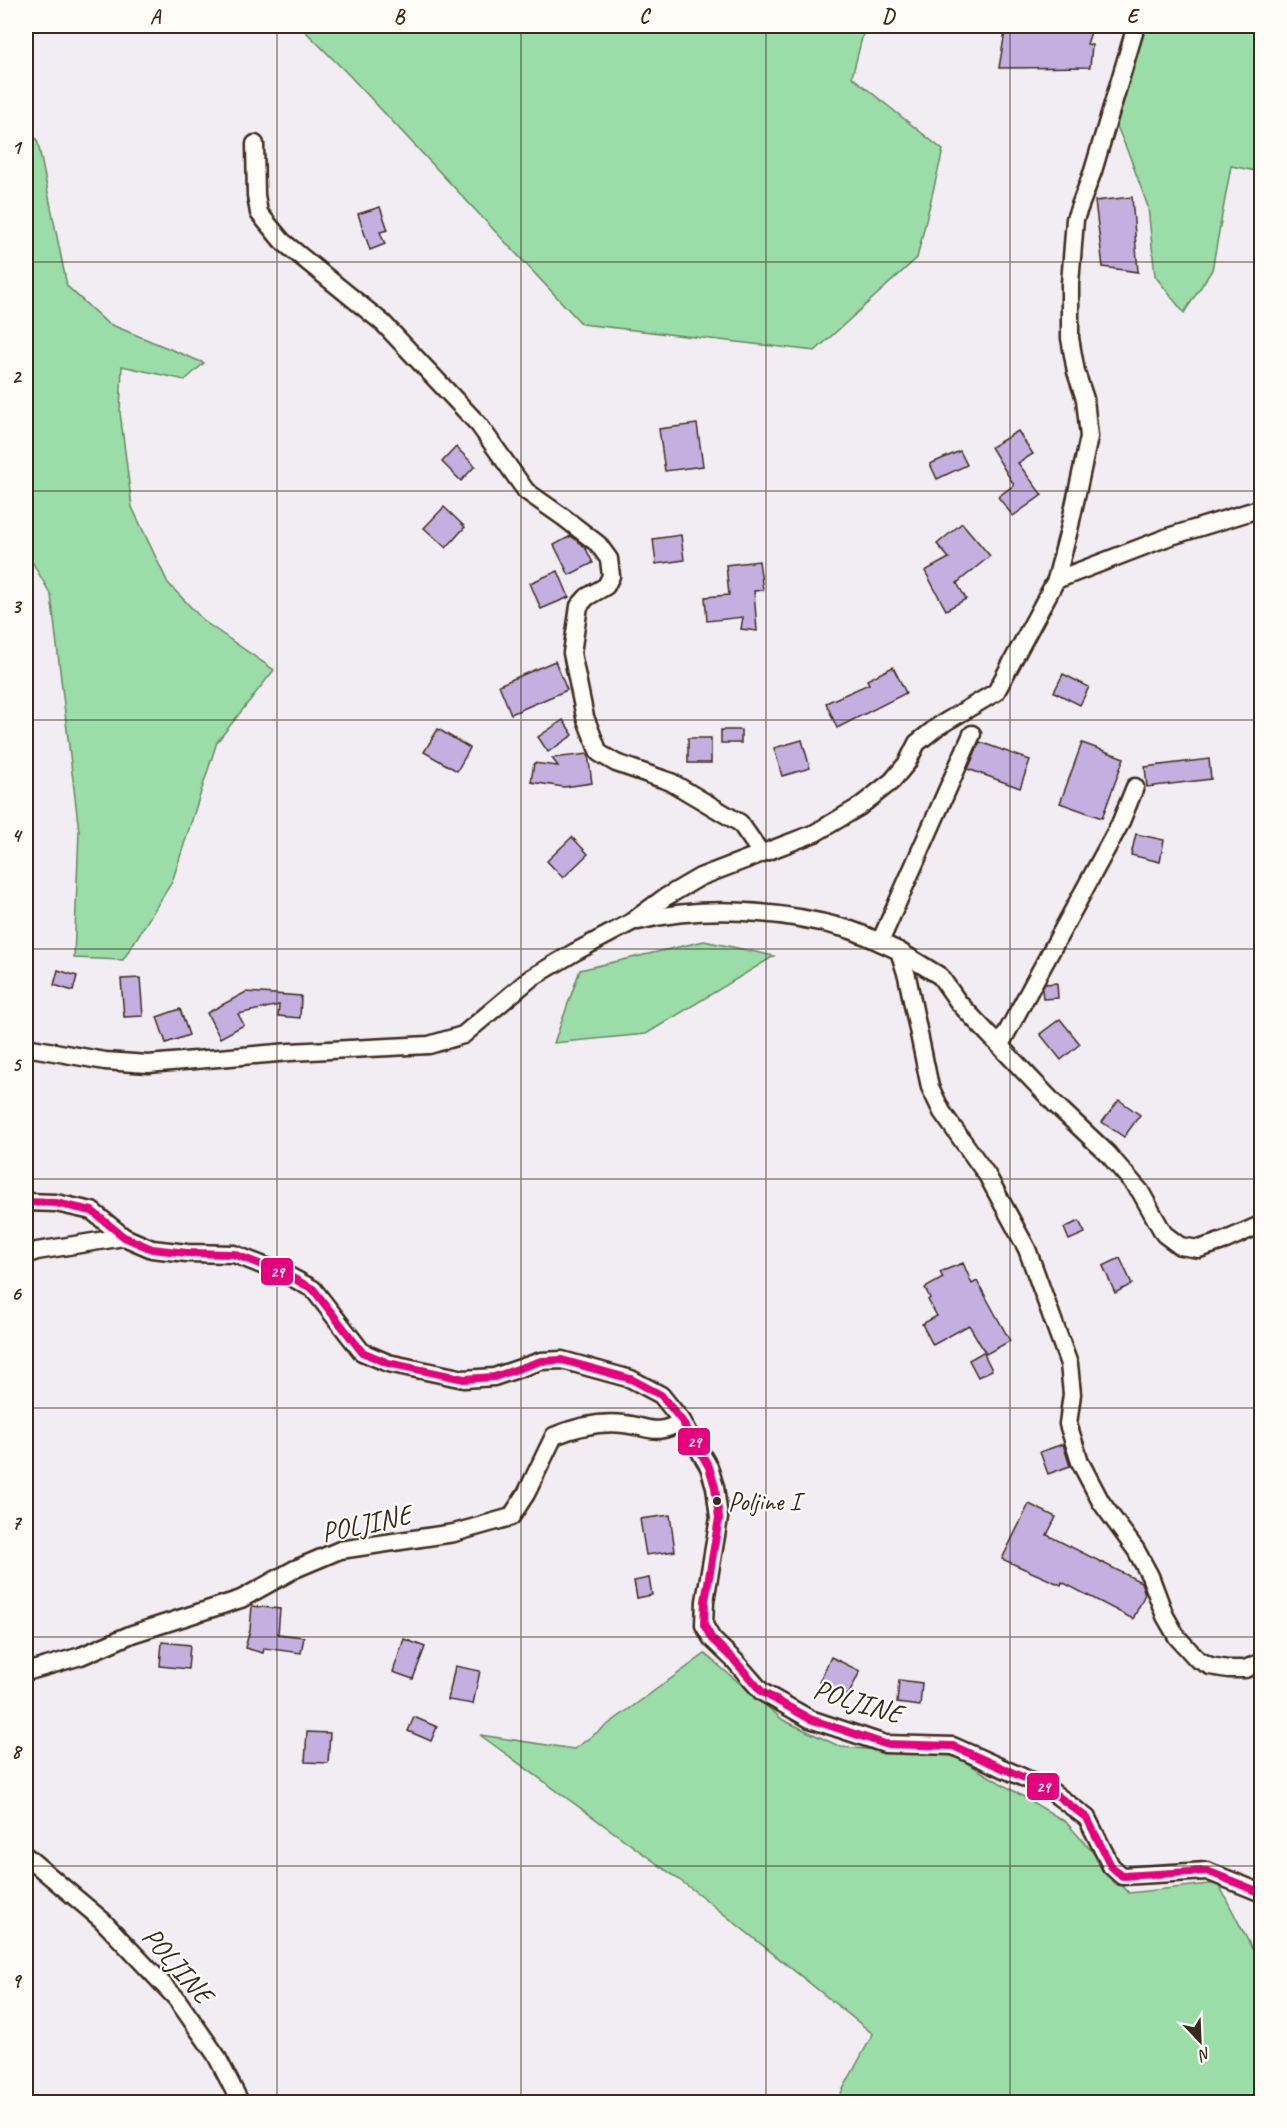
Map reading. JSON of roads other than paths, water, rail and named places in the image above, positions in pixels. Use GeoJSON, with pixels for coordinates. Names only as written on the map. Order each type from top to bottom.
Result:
{"type":"FeatureCollection","features":[{"type":"Feature","properties":{"kind":"street"},"geometry":{"type":"LineString","coordinates":[[26,1047],[105,1061],[148,1064],[291,1052],[429,1045],[463,1035],[531,978],[630,923],[664,898],[700,877],[815,833],[859,807],[892,781],[907,763],[917,743],[996,692],[1056,580],[1089,437],[1084,399],[1070,338],[1070,284],[1075,219],[1093,171],[1136,26]]}},
{"type":"Feature","properties":{"kind":"street"},"geometry":{"type":"LineString","coordinates":[[255,144],[256,195],[259,213],[282,241],[383,323],[479,425],[526,491],[563,516],[598,544],[609,559],[611,576],[606,586],[587,597],[579,606],[572,653],[585,717],[599,753],[616,763],[671,782],[740,823],[762,853]]}},
{"type":"Feature","properties":{"kind":"street"},"geometry":{"type":"LineString","coordinates":[[1056,580],[1168,537],[1262,508]]}},
{"type":"Feature","properties":{"kind":"street"},"geometry":{"type":"LineString","coordinates":[[880,942],[972,734]]}},
{"type":"Feature","properties":{"kind":"street"},"geometry":{"type":"LineString","coordinates":[[1000,1045],[1120,824],[1135,787]]}},
{"type":"Feature","properties":{"kind":"street"},"geometry":{"type":"LineString","coordinates":[[630,923],[668,914],[721,912],[779,915],[844,928],[899,951],[940,976],[959,1003],[1056,1105],[1108,1154],[1140,1191],[1164,1234],[1180,1246],[1199,1249],[1262,1224]]}},
{"type":"Feature","properties":{"kind":"street"},"geometry":{"type":"LineString","coordinates":[[899,951],[907,975],[930,1088],[942,1112],[987,1175],[1027,1249],[1069,1364],[1072,1394],[1068,1424],[1080,1462],[1101,1502],[1136,1550],[1150,1576],[1165,1616],[1177,1637],[1197,1659],[1210,1666],[1228,1670],[1245,1669],[1262,1662]]}},
{"type":"Feature","properties":{"kind":"street","name":"POLJINE"},"geometry":{"type":"LineString","coordinates":[[26,1202],[56,1203],[92,1211],[124,1237],[152,1249],[234,1254],[288,1275],[313,1289],[362,1352],[388,1363],[464,1379],[494,1377],[541,1361],[562,1360],[631,1379],[661,1395],[682,1421],[709,1467],[715,1487],[719,1518],[705,1601],[704,1625],[712,1639],[762,1692],[810,1719],[842,1730],[885,1744],[953,1746],[1047,1788],[1087,1818],[1111,1866],[1122,1876],[1207,1871],[1262,1893]]}},
{"type":"Feature","properties":{"kind":"street"},"geometry":{"type":"LineString","coordinates":[[26,1255],[37,1251],[124,1237]]}},
{"type":"Feature","properties":{"kind":"street","name":"POLJINE"},"geometry":{"type":"LineString","coordinates":[[26,1672],[81,1656],[132,1634],[241,1599],[295,1569],[340,1550],[454,1533],[511,1517],[526,1494],[554,1436],[580,1426],[623,1424],[653,1431],[669,1429],[682,1421]]}},
{"type":"Feature","properties":{"kind":"street","name":"POLJINE"},"geometry":{"type":"LineString","coordinates":[[26,1856],[102,1920],[176,1998],[216,2055],[240,2103]]}},
{"type":"Feature","properties":{"kind":"place","name":"Poljine I"},"geometry":{"type":"Point","coordinates":[717,1501]}}]}
